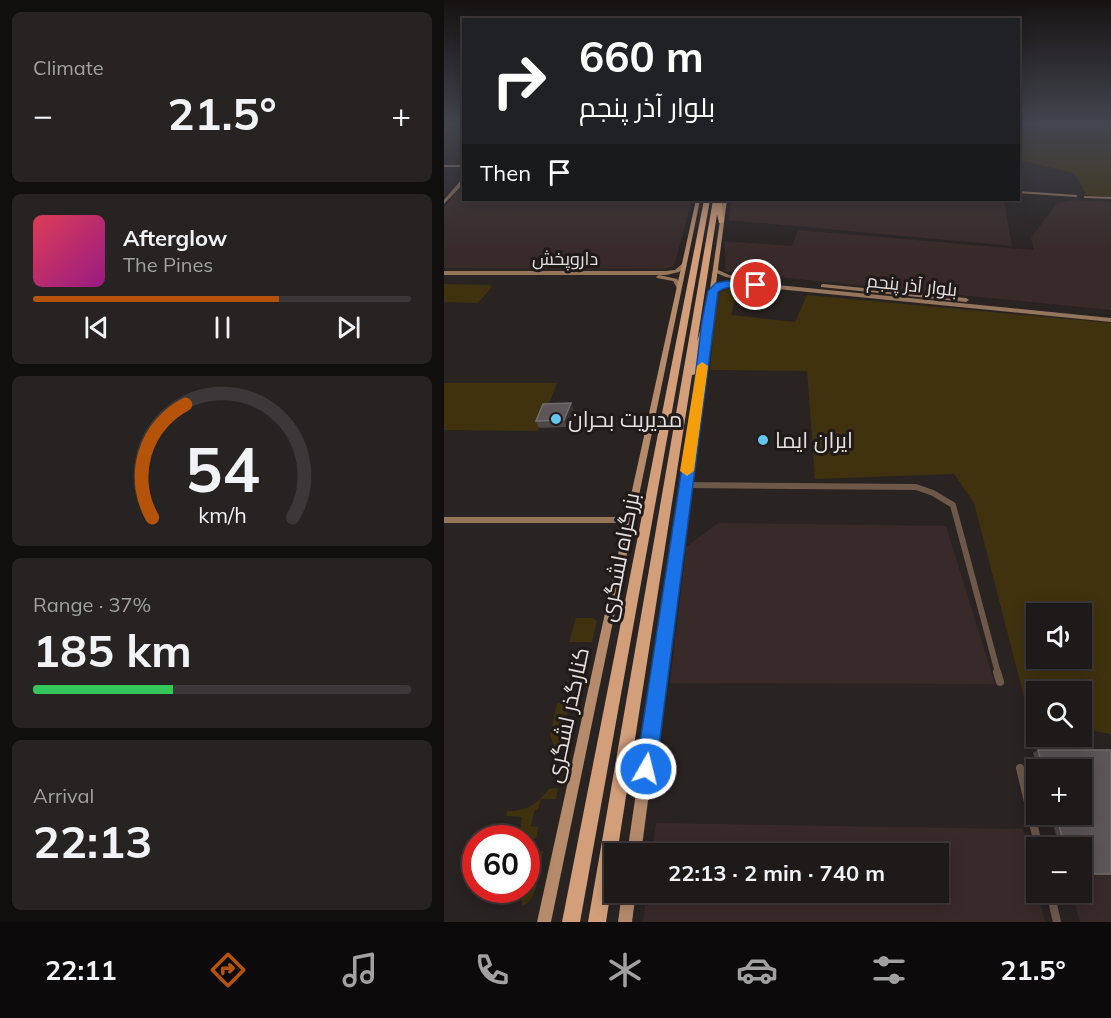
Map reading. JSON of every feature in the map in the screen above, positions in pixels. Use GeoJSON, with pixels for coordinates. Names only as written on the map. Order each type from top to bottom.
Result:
{"type":"FeatureCollection","features":[{"type":"Feature","properties":{"kind":"highway","name":"بزرگراه لشگری"},"geometry":{"type":"LineString","coordinates":[[571,922],[707,201]]}},
{"type":"Feature","properties":{"kind":"highway","name":"بزرگراه لشگری"},"geometry":{"type":"LineString","coordinates":[[597,922],[681,403],[717,201]]}},
{"type":"Feature","properties":{"kind":"highway"},"geometry":{"type":"LineString","coordinates":[[717,201],[722,222]]}},
{"type":"Feature","properties":{"kind":"highway"},"geometry":{"type":"LineString","coordinates":[[681,403],[707,321]]}},
{"type":"Feature","properties":{"kind":"main road","name":"کنارگذر لشگری"},"geometry":{"type":"LineString","coordinates":[[544,922],[660,368],[698,201]]}},
{"type":"Feature","properties":{"kind":"main road"},"geometry":{"type":"LineString","coordinates":[[636,843],[725,201]]}},
{"type":"Feature","properties":{"kind":"main road"},"geometry":{"type":"LineString","coordinates":[[625,922],[628,903]]}},
{"type":"Feature","properties":{"kind":"street"},"geometry":{"type":"LineString","coordinates":[[444,203],[462,182]]}},
{"type":"Feature","properties":{"kind":"street"},"geometry":{"type":"LineString","coordinates":[[1020,192],[1076,196]]}},
{"type":"Feature","properties":{"kind":"street"},"geometry":{"type":"LineString","coordinates":[[1086,197],[1111,198]]}},
{"type":"Feature","properties":{"kind":"street","name":"داروپخش"},"geometry":{"type":"LineString","coordinates":[[444,275],[665,275],[677,271],[684,265]]}},
{"type":"Feature","properties":{"kind":"street","name":"بلوار آذر پنجم"},"geometry":{"type":"LineString","coordinates":[[716,271],[740,278],[1111,315]]}},
{"type":"Feature","properties":{"kind":"street","name":"داروپخش"},"geometry":{"type":"LineString","coordinates":[[665,275],[675,280],[679,287]]}},
{"type":"Feature","properties":{"kind":"street","name":"بلوار آذر پنجم"},"geometry":{"type":"LineString","coordinates":[[713,291],[720,285],[737,283],[1111,320]]}},
{"type":"Feature","properties":{"kind":"street"},"geometry":{"type":"LineString","coordinates":[[685,485],[915,487],[933,493],[953,505],[1000,682]]}},
{"type":"Feature","properties":{"kind":"street"},"geometry":{"type":"LineString","coordinates":[[444,520],[630,520]]}},
{"type":"Feature","properties":{"kind":"street"},"geometry":{"type":"LineString","coordinates":[[1020,768],[1036,837]]}},
{"type":"Feature","properties":{"kind":"street"},"geometry":{"type":"LineString","coordinates":[[1053,903],[1057,922]]}},
{"type":"Feature","properties":{"kind":"shaded area"},"geometry":{"type":"Polygon","coordinates":[[[1044,166],[1111,166],[1111,197],[1087,195],[1074,173],[1044,166]]]}},
{"type":"Feature","properties":{"kind":"shaded area"},"geometry":{"type":"Polygon","coordinates":[[[462,184],[462,201],[692,201],[674,266],[665,269],[444,268],[444,208],[462,184]]]}},
{"type":"Feature","properties":{"kind":"shaded area"},"geometry":{"type":"Polygon","coordinates":[[[1076,200],[1111,202],[1111,310],[726,272],[724,241],[792,246],[798,230],[1034,250],[1031,238],[1057,203],[1076,200]]]}},
{"type":"Feature","properties":{"kind":"shaded area"},"geometry":{"type":"Polygon","coordinates":[[[732,201],[1004,201],[1012,246],[728,220],[732,201]]]}},
{"type":"Feature","properties":{"kind":"shaded area"},"geometry":{"type":"Polygon","coordinates":[[[444,284],[489,285],[492,287],[478,303],[444,302],[444,284]]]}},
{"type":"Feature","properties":{"kind":"shaded area"},"geometry":{"type":"Polygon","coordinates":[[[729,288],[737,290],[731,315],[795,322],[807,295],[1111,323],[1111,734],[1092,731],[1092,681],[1026,681],[1026,704],[974,503],[954,474],[815,479],[807,371],[710,370],[717,294],[729,288]]]}},
{"type":"Feature","properties":{"kind":"shaded area"},"geometry":{"type":"Polygon","coordinates":[[[444,383],[557,383],[538,431],[444,430],[444,383]]]}},
{"type":"Feature","properties":{"kind":"shaded area"},"geometry":{"type":"Polygon","coordinates":[[[718,523],[946,526],[995,684],[670,683],[686,547],[718,523]]]}},
{"type":"Feature","properties":{"kind":"shaded area"},"geometry":{"type":"Polygon","coordinates":[[[576,618],[592,618],[597,621],[592,642],[569,642],[576,618]]]}},
{"type":"Feature","properties":{"kind":"shaded area"},"geometry":{"type":"Polygon","coordinates":[[[564,702],[564,706],[569,705],[557,754],[550,735],[557,703],[564,702]]]}},
{"type":"Feature","properties":{"kind":"shaded area"},"geometry":{"type":"Polygon","coordinates":[[[558,788],[556,799],[541,799],[538,809],[534,811],[531,825],[521,825],[522,817],[506,816],[507,811],[521,810],[536,803],[549,789],[558,788]]]}},
{"type":"Feature","properties":{"kind":"shaded area"},"geometry":{"type":"Polygon","coordinates":[[[656,823],[1023,829],[1026,842],[1026,903],[1041,903],[1045,922],[643,922],[646,903],[949,903],[949,843],[653,843],[656,823]]]}},
{"type":"Feature","properties":{"kind":"shaded area"},"geometry":{"type":"Polygon","coordinates":[[[540,851],[543,851],[540,874],[540,851]]]}},
{"type":"Feature","properties":{"kind":"shaded area"},"geometry":{"type":"Polygon","coordinates":[[[1092,874],[1111,874],[1111,922],[1080,922],[1075,903],[1092,903],[1092,874]]]}},
{"type":"Feature","properties":{"kind":"building"},"geometry":{"type":"Polygon","coordinates":[[[571,403],[564,420],[536,421],[543,404],[571,403]]]}},
{"type":"Feature","properties":{"kind":"building"},"geometry":{"type":"Polygon","coordinates":[[[1038,750],[1111,750],[1111,874],[1092,874],[1092,837],[1062,837],[1059,825],[1092,825],[1092,759],[1040,759],[1038,750]]]}},
{"type":"Feature","properties":{"kind":"slow traffic"},"geometry":{"type":"LineString","coordinates":[[687,471],[702,366]]}},
{"type":"Feature","properties":{"kind":"place","name":"مدیریت بحران"},"geometry":{"type":"Point","coordinates":[556,419]}},
{"type":"Feature","properties":{"kind":"place","name":"ایران ایما"},"geometry":{"type":"Point","coordinates":[763,440]}},
{"type":"Feature","properties":{"kind":"route"},"geometry":{"type":"LineString","coordinates":[[646,769],[713,291],[720,285],[727,284],[756,285]]}}]}
